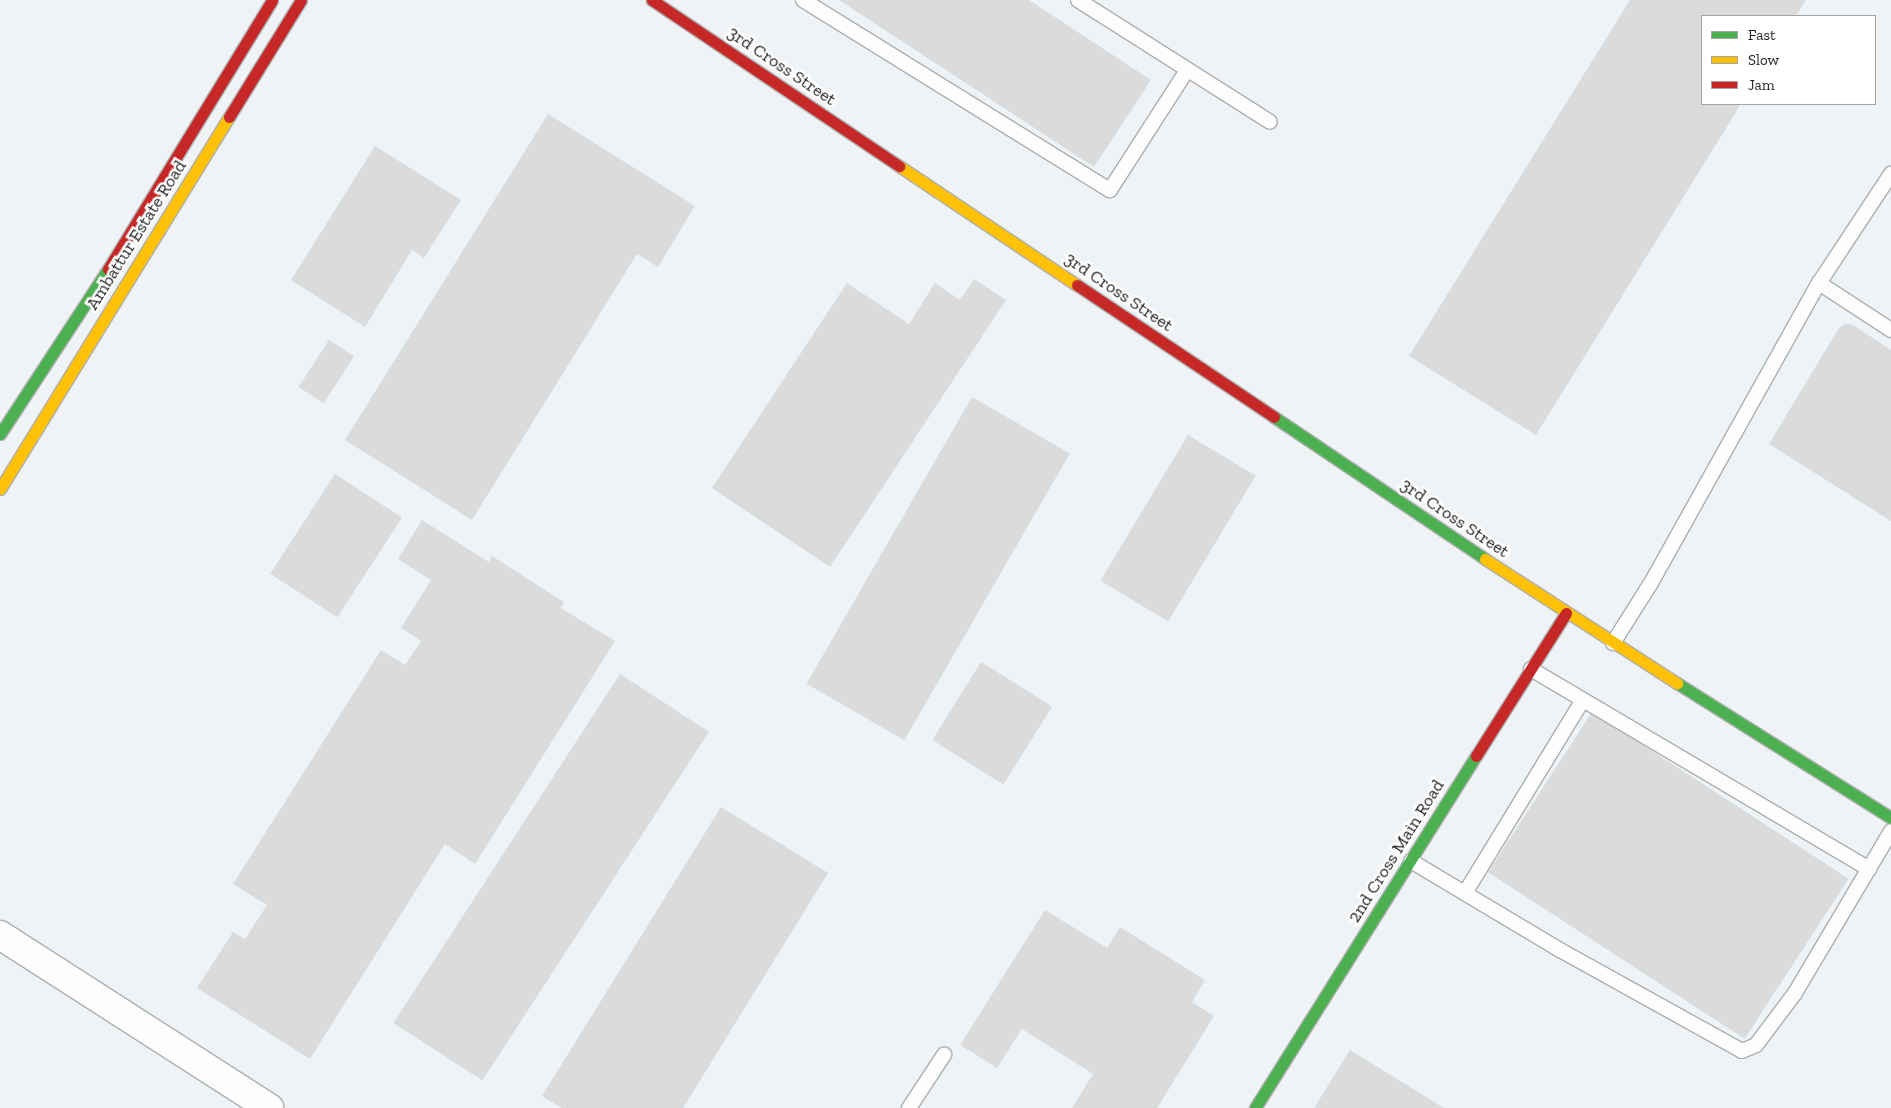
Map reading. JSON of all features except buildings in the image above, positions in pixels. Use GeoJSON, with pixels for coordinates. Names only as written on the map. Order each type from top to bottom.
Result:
{"type":"FeatureCollection","features":[{"type":"Feature","properties":{"kind":"street","name":"Ambattur Estate Road"},"geometry":{"type":"LineString","coordinates":[[0,434],[117,255],[272,0]]}},
{"type":"Feature","properties":{"kind":"street","name":"Ambattur Estate Road"},"geometry":{"type":"LineString","coordinates":[[0,489],[301,0]]}},
{"type":"Feature","properties":{"kind":"street","name":"3rd Cross Street"},"geometry":{"type":"LineString","coordinates":[[652,0],[1566,613],[1891,818]]}},
{"type":"Feature","properties":{"kind":"street","name":"2nd Cross Main Road"},"geometry":{"type":"LineString","coordinates":[[1255,1108],[1566,613]]}},
{"type":"Feature","properties":{"kind":"street"},"geometry":{"type":"LineString","coordinates":[[0,935],[269,1108]]}},
{"type":"Feature","properties":{"kind":"lane"},"geometry":{"type":"LineString","coordinates":[[803,0],[1110,190],[1187,70]]}},
{"type":"Feature","properties":{"kind":"lane"},"geometry":{"type":"LineString","coordinates":[[1078,0],[1270,122]]}},
{"type":"Feature","properties":{"kind":"lane"},"geometry":{"type":"LineString","coordinates":[[1613,643],[1651,583],[1819,283],[1891,174]]}},
{"type":"Feature","properties":{"kind":"lane"},"geometry":{"type":"LineString","coordinates":[[1819,283],[1891,330]]}},
{"type":"Feature","properties":{"kind":"lane"},"geometry":{"type":"LineString","coordinates":[[1531,669],[1869,868]]}},
{"type":"Feature","properties":{"kind":"lane"},"geometry":{"type":"LineString","coordinates":[[1464,893],[1583,700]]}},
{"type":"Feature","properties":{"kind":"lane"},"geometry":{"type":"LineString","coordinates":[[1410,861],[1742,1051],[1756,1045],[1795,993],[1891,831]]}},
{"type":"Feature","properties":{"kind":"lane"},"geometry":{"type":"LineString","coordinates":[[909,1108],[944,1055]]}},
{"type":"Feature","properties":{"kind":"traffic: fast"},"geometry":{"type":"LineString","coordinates":[[0,434],[108,269]]}},
{"type":"Feature","properties":{"kind":"traffic: fast"},"geometry":{"type":"LineString","coordinates":[[1274,417],[1485,559]]}},
{"type":"Feature","properties":{"kind":"traffic: fast"},"geometry":{"type":"LineString","coordinates":[[1677,683],[1891,818]]}},
{"type":"Feature","properties":{"kind":"traffic: fast"},"geometry":{"type":"LineString","coordinates":[[1255,1108],[1476,756]]}},
{"type":"Feature","properties":{"kind":"traffic: slow"},"geometry":{"type":"LineString","coordinates":[[0,489],[229,117]]}},
{"type":"Feature","properties":{"kind":"traffic: slow"},"geometry":{"type":"LineString","coordinates":[[899,166],[1077,285]]}},
{"type":"Feature","properties":{"kind":"traffic: slow"},"geometry":{"type":"LineString","coordinates":[[1485,559],[1677,683]]}},
{"type":"Feature","properties":{"kind":"traffic: jam"},"geometry":{"type":"LineString","coordinates":[[108,269],[272,0]]}},
{"type":"Feature","properties":{"kind":"traffic: jam"},"geometry":{"type":"LineString","coordinates":[[229,117],[301,0]]}},
{"type":"Feature","properties":{"kind":"traffic: jam"},"geometry":{"type":"LineString","coordinates":[[652,0],[899,166]]}},
{"type":"Feature","properties":{"kind":"traffic: jam"},"geometry":{"type":"LineString","coordinates":[[1077,285],[1274,417]]}},
{"type":"Feature","properties":{"kind":"traffic: jam"},"geometry":{"type":"LineString","coordinates":[[1476,756],[1566,613]]}}]}
